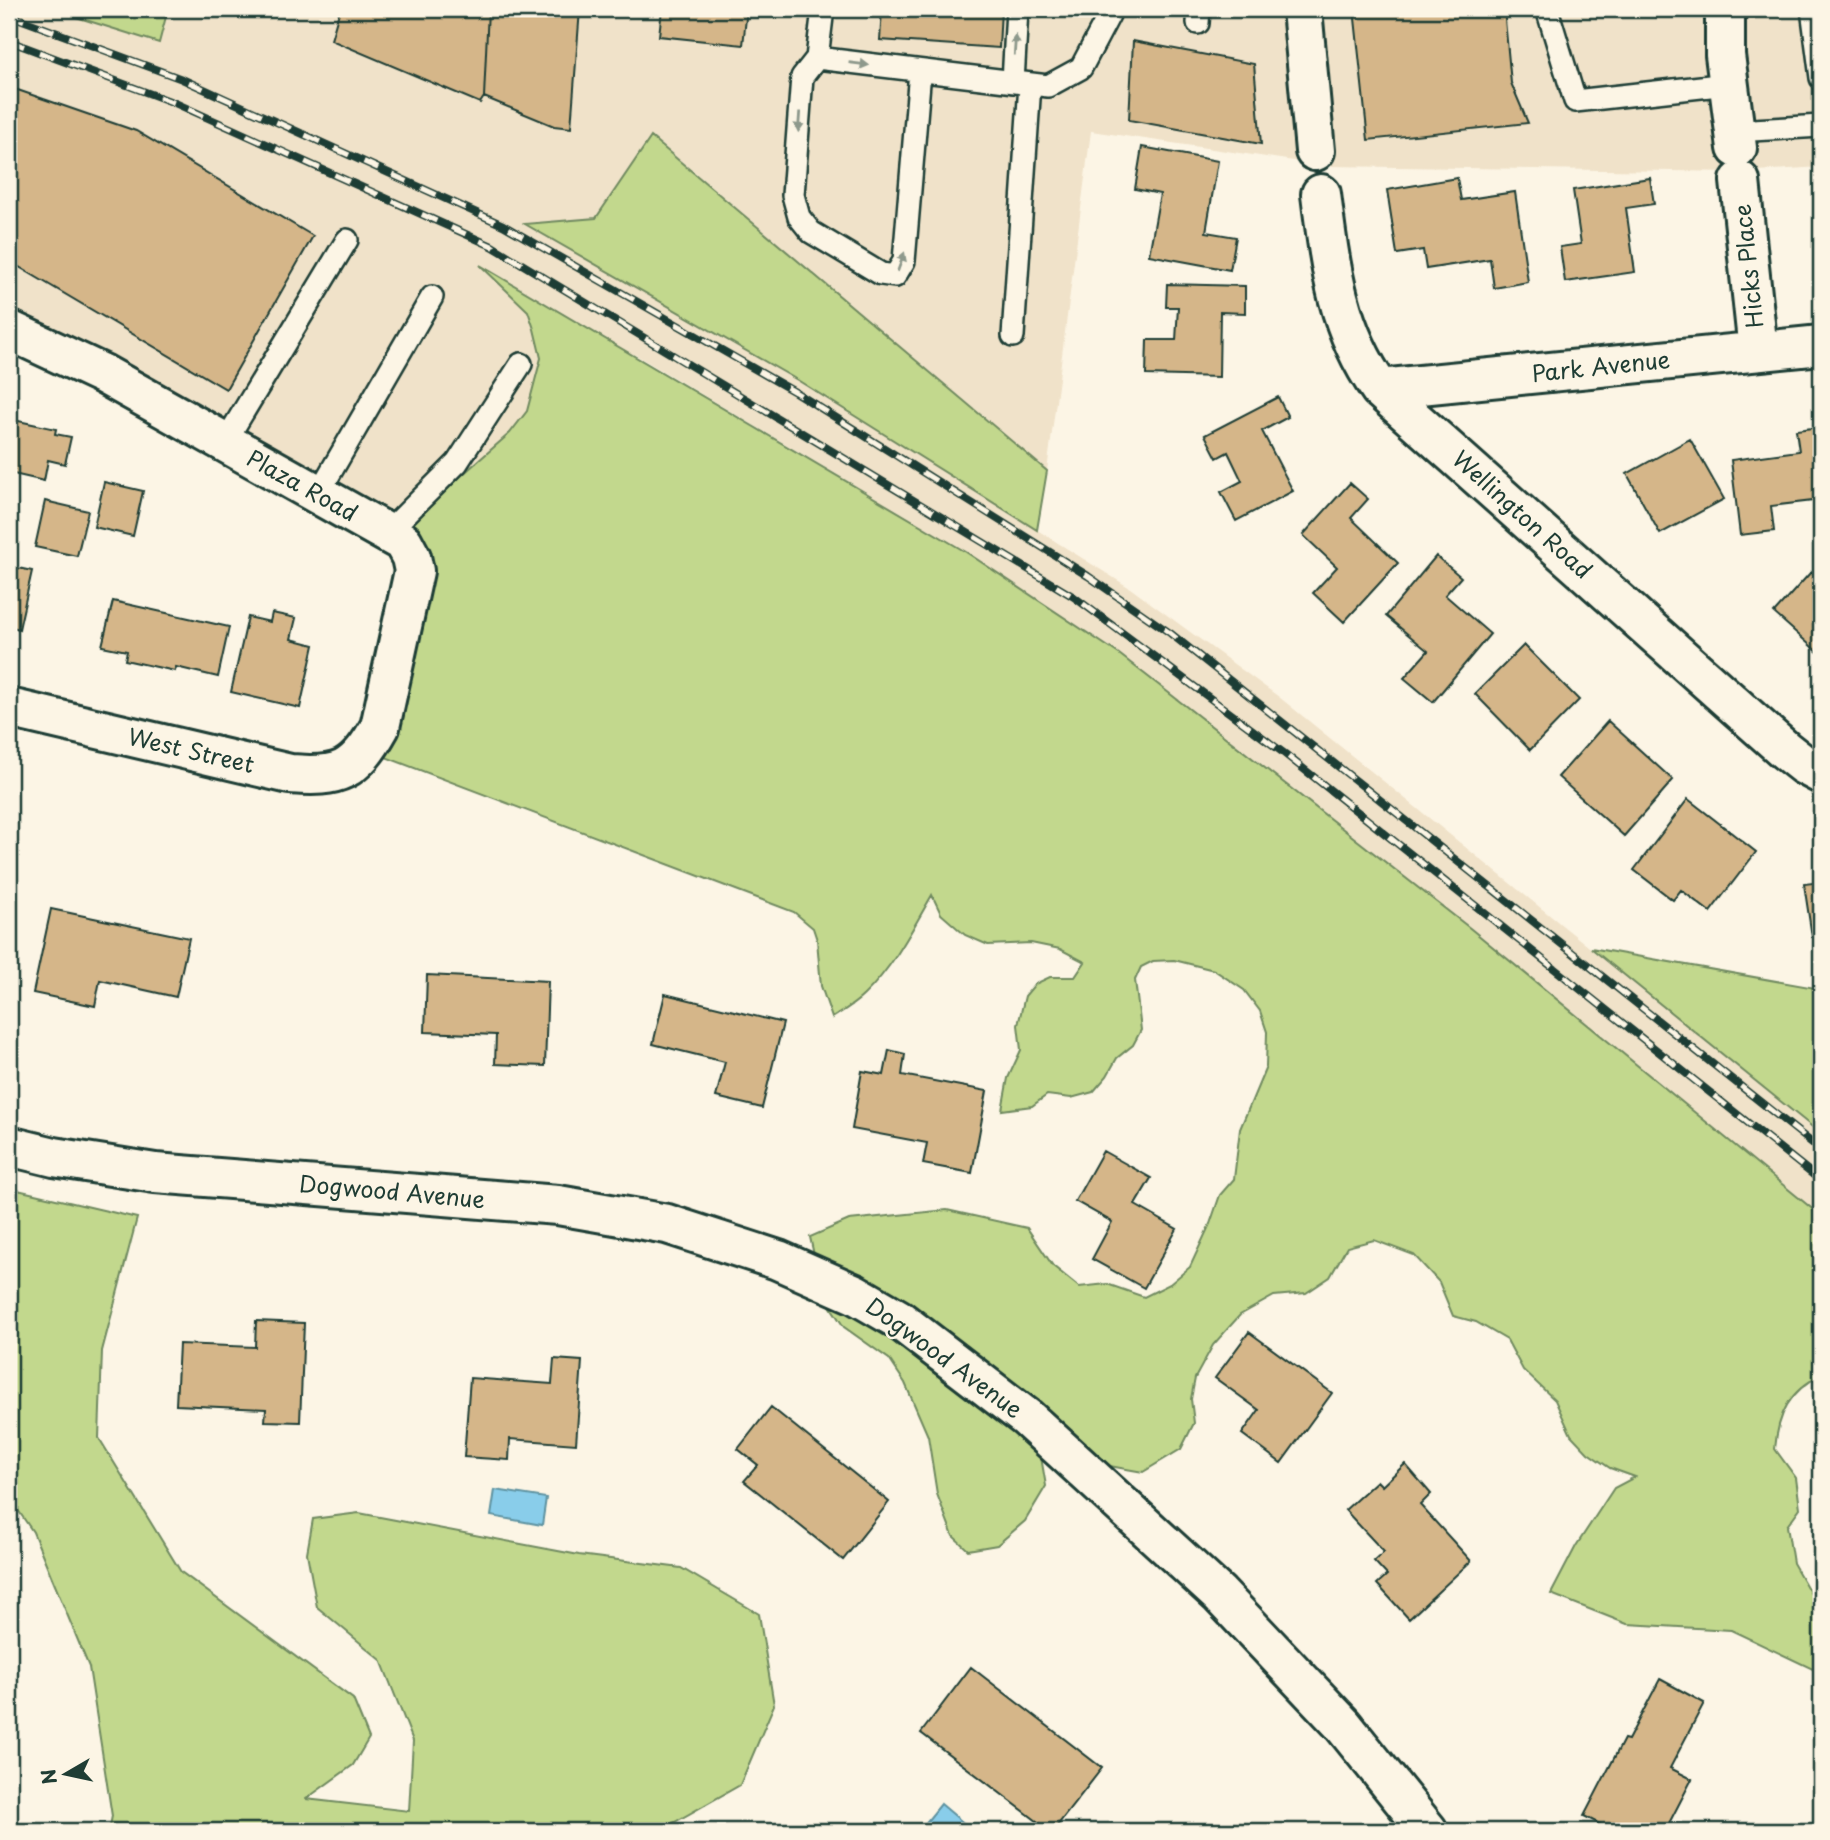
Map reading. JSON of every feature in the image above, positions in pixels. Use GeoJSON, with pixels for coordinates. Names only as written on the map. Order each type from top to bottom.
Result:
{"type":"FeatureCollection","features":[{"type":"Feature","properties":{"kind":"street"},"geometry":{"type":"LineString","coordinates":[[1302,9],[1315,151]]}},
{"type":"Feature","properties":{"kind":"street","name":"Hicks Place"},"geometry":{"type":"LineString","coordinates":[[1725,9],[1728,85],[1758,351]]}},
{"type":"Feature","properties":{"kind":"street","name":"Wellington Road"},"geometry":{"type":"LineString","coordinates":[[1321,194],[1337,300],[1363,364],[1380,388],[1786,750],[1804,765],[1821,774]]}},
{"type":"Feature","properties":{"kind":"street","name":"Plaza Road"},"geometry":{"type":"LineString","coordinates":[[9,330],[103,374],[403,542],[411,557],[414,571],[380,727],[367,750]]}},
{"type":"Feature","properties":{"kind":"street","name":"Park Avenue"},"geometry":{"type":"LineString","coordinates":[[1380,388],[1821,345]]}},
{"type":"Feature","properties":{"kind":"street","name":"West Street"},"geometry":{"type":"LineString","coordinates":[[9,708],[289,775],[322,777],[348,767],[367,750]]}},
{"type":"Feature","properties":{"kind":"street","name":"Dogwood Avenue"},"geometry":{"type":"LineString","coordinates":[[9,1146],[54,1157],[155,1173],[558,1205],[667,1224],[778,1260],[855,1294],[898,1319],[1027,1418],[1219,1594],[1342,1724],[1428,1831]]}},
{"type":"Feature","properties":{"kind":"lane"},"geometry":{"type":"LineString","coordinates":[[823,9],[817,58],[802,77],[793,195],[799,217],[811,232],[881,274],[895,276],[904,261],[920,72]]}},
{"type":"Feature","properties":{"kind":"lane"},"geometry":{"type":"LineString","coordinates":[[1013,336],[1021,83],[1017,9]]}},
{"type":"Feature","properties":{"kind":"lane"},"geometry":{"type":"LineString","coordinates":[[817,58],[1048,86],[1082,68],[1110,9]]}},
{"type":"Feature","properties":{"kind":"lane"},"geometry":{"type":"LineString","coordinates":[[1547,9],[1575,101],[1728,85]]}},
{"type":"Feature","properties":{"kind":"lane"},"geometry":{"type":"LineString","coordinates":[[1812,9],[1821,78]]}},
{"type":"Feature","properties":{"kind":"lane"},"geometry":{"type":"LineString","coordinates":[[1737,153],[1821,126]]}},
{"type":"Feature","properties":{"kind":"lane"},"geometry":{"type":"LineString","coordinates":[[225,442],[347,240]]}},
{"type":"Feature","properties":{"kind":"lane"},"geometry":{"type":"LineString","coordinates":[[318,495],[432,298]]}},
{"type":"Feature","properties":{"kind":"lane"},"geometry":{"type":"LineString","coordinates":[[387,533],[457,464],[521,365]]}},
{"type":"Feature","properties":{"kind":"shaded area"},"geometry":{"type":"Polygon","coordinates":[[[9,9],[1821,9],[1821,167],[1741,172],[1327,166],[1091,131],[1047,471],[652,137],[596,218],[526,224],[799,381],[1130,588],[1279,697],[1821,1134],[1821,1216],[1471,929],[1119,654],[966,552],[634,354],[403,542],[9,330],[9,9]]]}},
{"type":"Feature","properties":{"kind":"green space"},"geometry":{"type":"Polygon","coordinates":[[[75,9],[168,9],[159,43],[73,16],[75,9]]]}},
{"type":"Feature","properties":{"kind":"green space"},"geometry":{"type":"Polygon","coordinates":[[[651,137],[1047,471],[1037,530],[799,381],[525,224],[596,218],[651,137]]]}},
{"type":"Feature","properties":{"kind":"green space"},"geometry":{"type":"Polygon","coordinates":[[[480,265],[966,552],[1119,654],[1471,929],[1821,1216],[1821,1375],[1801,1388],[1787,1405],[1779,1425],[1775,1449],[1796,1478],[1800,1508],[1787,1526],[1793,1563],[1815,1601],[1821,1604],[1821,1673],[1731,1630],[1627,1624],[1551,1594],[1576,1546],[1614,1488],[1635,1477],[1610,1468],[1588,1453],[1571,1435],[1555,1400],[1523,1370],[1507,1340],[1476,1322],[1453,1316],[1439,1282],[1414,1255],[1374,1240],[1347,1247],[1330,1277],[1306,1293],[1274,1296],[1240,1315],[1213,1345],[1195,1378],[1191,1399],[1194,1423],[1181,1449],[1143,1472],[1104,1465],[1073,1441],[1053,1415],[1014,1390],[1040,1451],[1046,1486],[1025,1521],[997,1545],[968,1550],[953,1536],[937,1494],[928,1436],[905,1383],[889,1359],[844,1327],[823,1295],[810,1237],[849,1220],[947,1210],[1027,1228],[1053,1266],[1079,1287],[1107,1284],[1144,1297],[1170,1284],[1190,1267],[1220,1195],[1234,1179],[1240,1129],[1266,1067],[1267,1032],[1260,1011],[1244,990],[1214,970],[1174,960],[1153,961],[1141,967],[1135,980],[1141,1030],[1133,1045],[1117,1058],[1107,1076],[1093,1092],[1071,1098],[1047,1095],[1032,1106],[1002,1110],[1008,1078],[1021,1050],[1018,1025],[1025,996],[1035,984],[1050,977],[1075,977],[1085,962],[1060,949],[1031,943],[988,945],[965,935],[941,914],[932,895],[884,972],[860,998],[832,1018],[821,986],[817,940],[813,928],[794,912],[367,750],[414,571],[397,532],[510,433],[527,411],[541,358],[528,311],[480,265]]]}},
{"type":"Feature","properties":{"kind":"green space"},"geometry":{"type":"Polygon","coordinates":[[[1591,948],[1821,989],[1821,1134],[1591,948]]]}},
{"type":"Feature","properties":{"kind":"green space"},"geometry":{"type":"Polygon","coordinates":[[[9,1188],[137,1218],[102,1351],[99,1438],[181,1572],[353,1699],[369,1738],[353,1765],[306,1799],[409,1811],[413,1741],[381,1660],[317,1607],[307,1553],[313,1519],[359,1513],[579,1555],[681,1568],[759,1614],[774,1705],[740,1785],[659,1831],[109,1831],[112,1816],[89,1667],[33,1532],[9,1497],[9,1188]]]}},
{"type":"Feature","properties":{"kind":"water"},"geometry":{"type":"Polygon","coordinates":[[[495,1490],[546,1498],[542,1525],[491,1516],[495,1490]]]}},
{"type":"Feature","properties":{"kind":"water"},"geometry":{"type":"Polygon","coordinates":[[[941,1804],[973,1831],[919,1831],[941,1804]]]}},
{"type":"Feature","properties":{"kind":"building"},"geometry":{"type":"Polygon","coordinates":[[[340,9],[488,9],[484,97],[480,103],[331,40],[340,9]]]}},
{"type":"Feature","properties":{"kind":"building"},"geometry":{"type":"Polygon","coordinates":[[[488,9],[580,9],[571,128],[554,126],[484,97],[488,9]]]}},
{"type":"Feature","properties":{"kind":"building"},"geometry":{"type":"Polygon","coordinates":[[[662,9],[747,9],[743,45],[659,36],[662,9]]]}},
{"type":"Feature","properties":{"kind":"building"},"geometry":{"type":"Polygon","coordinates":[[[882,9],[1001,9],[999,48],[880,40],[882,9]]]}},
{"type":"Feature","properties":{"kind":"building"},"geometry":{"type":"Polygon","coordinates":[[[1354,9],[1504,9],[1511,83],[1528,123],[1368,140],[1354,9]]]}},
{"type":"Feature","properties":{"kind":"building"},"geometry":{"type":"Polygon","coordinates":[[[1133,41],[1254,64],[1261,144],[1129,120],[1133,41]]]}},
{"type":"Feature","properties":{"kind":"building"},"geometry":{"type":"Polygon","coordinates":[[[9,87],[136,131],[313,236],[226,389],[9,261],[9,87]]]}},
{"type":"Feature","properties":{"kind":"building"},"geometry":{"type":"Polygon","coordinates":[[[1142,147],[1218,161],[1206,232],[1236,237],[1230,270],[1149,255],[1160,194],[1135,189],[1142,147]]]}},
{"type":"Feature","properties":{"kind":"building"},"geometry":{"type":"Polygon","coordinates":[[[1457,178],[1461,200],[1515,192],[1528,282],[1494,288],[1490,259],[1426,269],[1423,250],[1397,254],[1387,190],[1457,178]]]}},
{"type":"Feature","properties":{"kind":"building"},"geometry":{"type":"Polygon","coordinates":[[[1650,178],[1654,204],[1626,208],[1635,272],[1565,282],[1560,247],[1581,244],[1573,190],[1650,178]]]}},
{"type":"Feature","properties":{"kind":"building"},"geometry":{"type":"Polygon","coordinates":[[[1167,284],[1245,286],[1245,313],[1220,312],[1219,377],[1146,375],[1147,340],[1176,340],[1178,307],[1166,307],[1167,284]]]}},
{"type":"Feature","properties":{"kind":"building"},"geometry":{"type":"Polygon","coordinates":[[[1278,397],[1288,417],[1262,431],[1293,491],[1236,521],[1221,492],[1242,481],[1228,452],[1217,458],[1205,435],[1278,397]]]}},
{"type":"Feature","properties":{"kind":"building"},"geometry":{"type":"Polygon","coordinates":[[[9,419],[56,429],[55,434],[71,437],[65,464],[48,460],[44,481],[9,473],[9,419]]]}},
{"type":"Feature","properties":{"kind":"building"},"geometry":{"type":"Polygon","coordinates":[[[1821,427],[1821,500],[1771,506],[1774,531],[1740,535],[1731,460],[1799,451],[1796,430],[1821,427]]]}},
{"type":"Feature","properties":{"kind":"building"},"geometry":{"type":"Polygon","coordinates":[[[1690,439],[1724,499],[1660,534],[1627,474],[1690,439]]]}},
{"type":"Feature","properties":{"kind":"building"},"geometry":{"type":"Polygon","coordinates":[[[104,482],[143,491],[133,536],[94,527],[104,482]]]}},
{"type":"Feature","properties":{"kind":"building"},"geometry":{"type":"Polygon","coordinates":[[[1350,483],[1368,499],[1351,518],[1398,563],[1344,622],[1313,593],[1337,567],[1303,535],[1350,483]]]}},
{"type":"Feature","properties":{"kind":"building"},"geometry":{"type":"Polygon","coordinates":[[[45,501],[88,511],[77,556],[35,547],[45,501]]]}},
{"type":"Feature","properties":{"kind":"building"},"geometry":{"type":"Polygon","coordinates":[[[1436,556],[1461,577],[1445,595],[1490,634],[1433,702],[1404,678],[1428,651],[1386,616],[1436,556]]]}},
{"type":"Feature","properties":{"kind":"building"},"geometry":{"type":"Polygon","coordinates":[[[9,566],[32,571],[19,629],[9,626],[9,566]]]}},
{"type":"Feature","properties":{"kind":"building"},"geometry":{"type":"Polygon","coordinates":[[[1811,572],[1821,581],[1821,655],[1774,613],[1811,572]]]}},
{"type":"Feature","properties":{"kind":"building"},"geometry":{"type":"Polygon","coordinates":[[[113,601],[229,627],[218,677],[176,667],[175,671],[125,660],[127,651],[102,646],[113,601]]]}},
{"type":"Feature","properties":{"kind":"building"},"geometry":{"type":"Polygon","coordinates":[[[272,613],[296,618],[291,639],[314,645],[300,708],[231,692],[248,617],[270,622],[272,613]]]}},
{"type":"Feature","properties":{"kind":"building"},"geometry":{"type":"Polygon","coordinates":[[[1524,645],[1579,700],[1530,750],[1475,694],[1524,645]]]}},
{"type":"Feature","properties":{"kind":"building"},"geometry":{"type":"Polygon","coordinates":[[[1608,721],[1673,780],[1624,836],[1558,777],[1608,721]]]}},
{"type":"Feature","properties":{"kind":"building"},"geometry":{"type":"Polygon","coordinates":[[[1688,799],[1756,852],[1710,912],[1681,890],[1673,900],[1634,870],[1688,799]]]}},
{"type":"Feature","properties":{"kind":"building"},"geometry":{"type":"Polygon","coordinates":[[[1821,882],[1821,936],[1812,937],[1804,884],[1821,882]]]}},
{"type":"Feature","properties":{"kind":"building"},"geometry":{"type":"Polygon","coordinates":[[[51,909],[189,938],[176,997],[100,980],[95,1006],[33,993],[51,909]]]}},
{"type":"Feature","properties":{"kind":"building"},"geometry":{"type":"Polygon","coordinates":[[[427,975],[548,981],[545,1066],[495,1064],[496,1035],[425,1032],[427,975]]]}},
{"type":"Feature","properties":{"kind":"building"},"geometry":{"type":"Polygon","coordinates":[[[665,994],[783,1023],[762,1108],[716,1097],[725,1062],[653,1044],[665,994]]]}},
{"type":"Feature","properties":{"kind":"building"},"geometry":{"type":"Polygon","coordinates":[[[889,1050],[905,1054],[902,1075],[987,1091],[972,1173],[923,1164],[927,1143],[852,1129],[862,1071],[884,1075],[889,1050]]]}},
{"type":"Feature","properties":{"kind":"building"},"geometry":{"type":"Polygon","coordinates":[[[1103,1151],[1151,1178],[1135,1205],[1177,1229],[1144,1288],[1092,1259],[1112,1222],[1075,1201],[1103,1151]]]}},
{"type":"Feature","properties":{"kind":"building"},"geometry":{"type":"Polygon","coordinates":[[[256,1321],[304,1323],[300,1422],[265,1421],[266,1409],[176,1405],[179,1344],[255,1347],[256,1321]]]}},
{"type":"Feature","properties":{"kind":"building"},"geometry":{"type":"Polygon","coordinates":[[[1249,1332],[1332,1393],[1281,1463],[1242,1434],[1259,1410],[1215,1378],[1249,1332]]]}},
{"type":"Feature","properties":{"kind":"building"},"geometry":{"type":"Polygon","coordinates":[[[554,1359],[582,1361],[576,1444],[510,1439],[509,1460],[464,1457],[470,1378],[552,1384],[554,1359]]]}},
{"type":"Feature","properties":{"kind":"building"},"geometry":{"type":"Polygon","coordinates":[[[771,1407],[889,1502],[843,1560],[744,1481],[758,1465],[738,1449],[771,1407]]]}},
{"type":"Feature","properties":{"kind":"building"},"geometry":{"type":"Polygon","coordinates":[[[1405,1464],[1431,1494],[1420,1505],[1471,1561],[1409,1619],[1377,1584],[1387,1575],[1374,1561],[1384,1552],[1345,1510],[1377,1481],[1382,1486],[1405,1464]]]}},
{"type":"Feature","properties":{"kind":"building"},"geometry":{"type":"Polygon","coordinates":[[[1819,1505],[1821,1505],[1821,1585],[1819,1505]]]}},
{"type":"Feature","properties":{"kind":"building"},"geometry":{"type":"Polygon","coordinates":[[[971,1667],[1102,1768],[1053,1831],[921,1733],[971,1667]]]}},
{"type":"Feature","properties":{"kind":"building"},"geometry":{"type":"Polygon","coordinates":[[[1660,1679],[1704,1703],[1670,1768],[1692,1779],[1665,1831],[1613,1831],[1584,1816],[1624,1739],[1628,1740],[1660,1679]]]}},
{"type":"Feature","properties":{"kind":"railway"},"geometry":{"type":"LineString","coordinates":[[9,15],[182,79],[503,225],[795,392],[1088,576],[1170,633],[1821,1150]]}},
{"type":"Feature","properties":{"kind":"railway"},"geometry":{"type":"LineString","coordinates":[[9,41],[175,103],[492,246],[1074,597],[1285,754],[1821,1181]]}}]}
